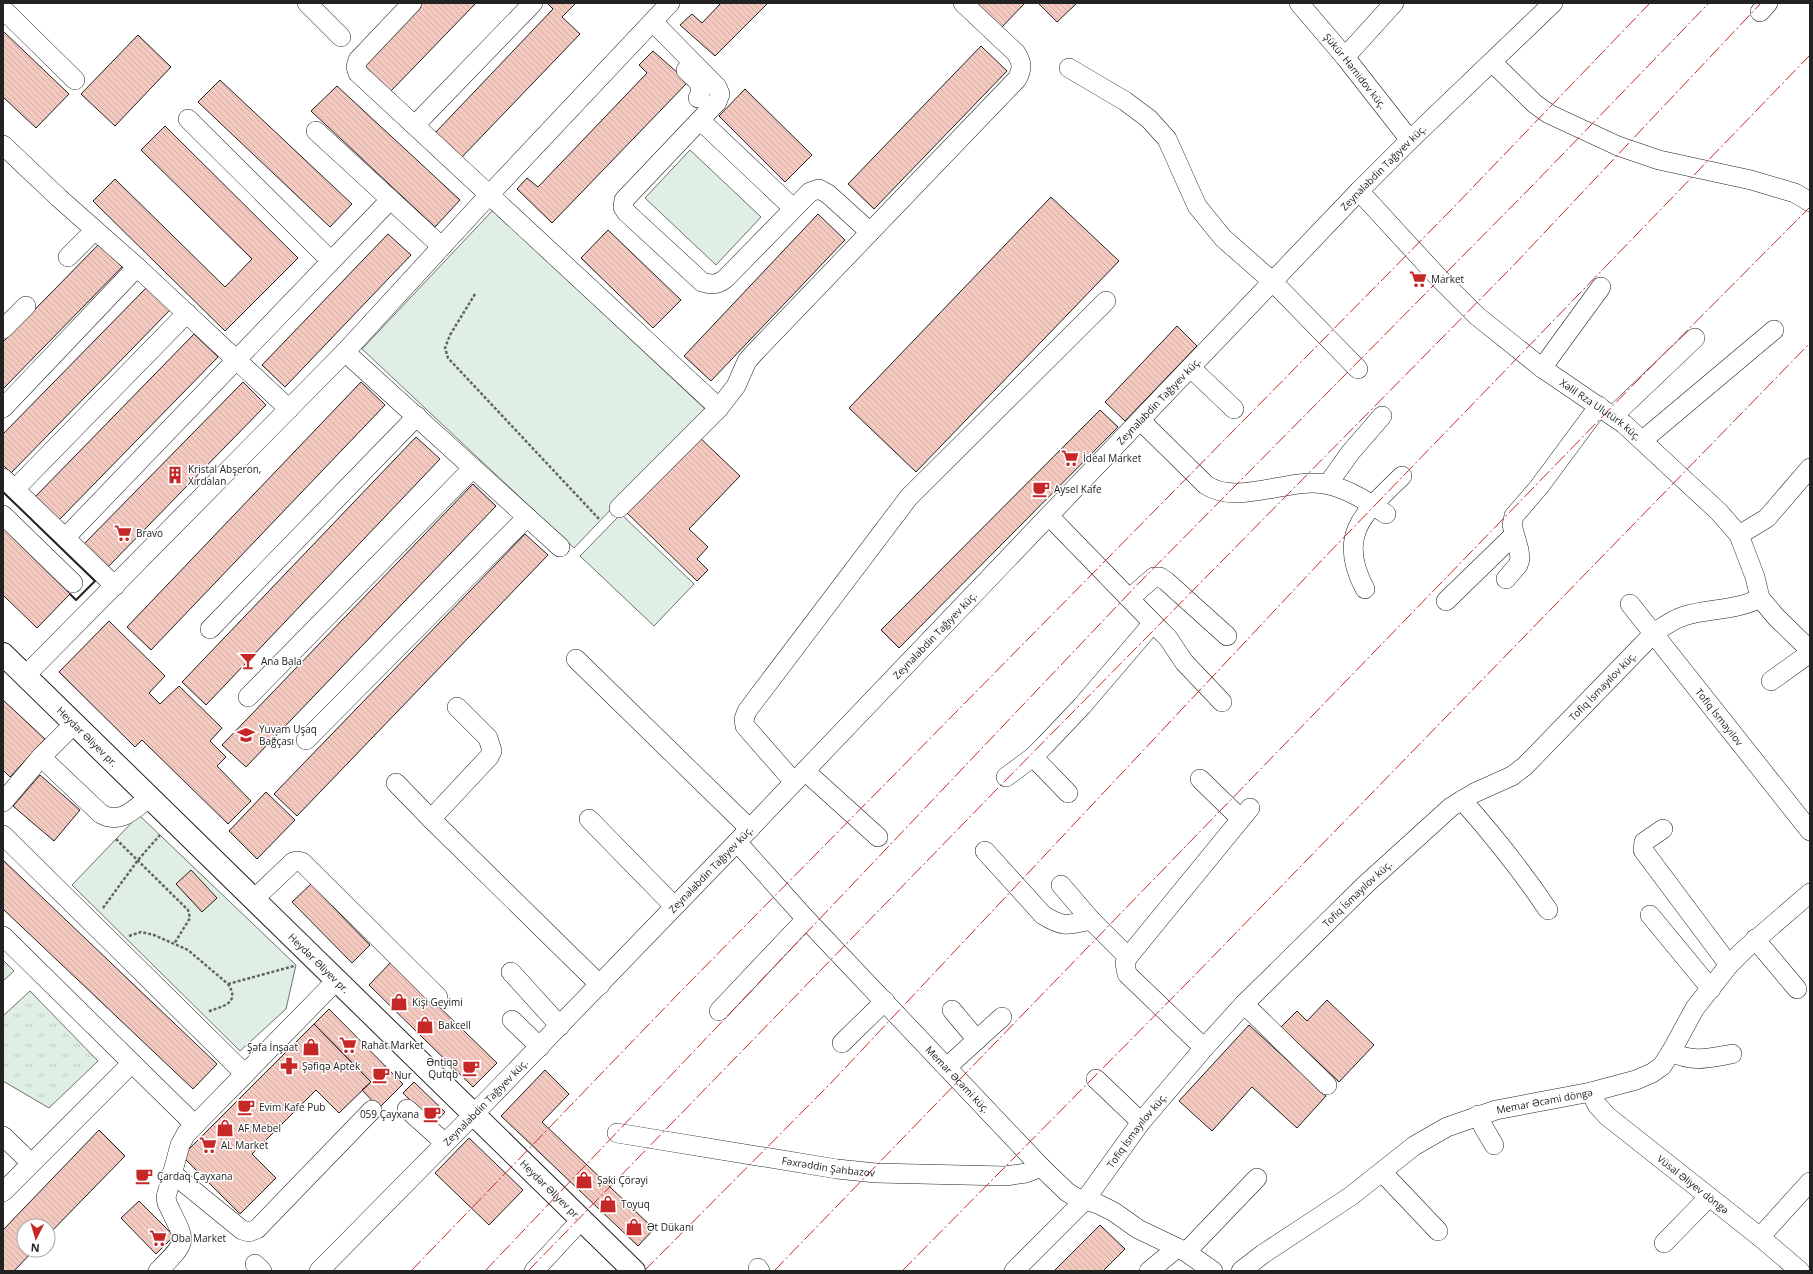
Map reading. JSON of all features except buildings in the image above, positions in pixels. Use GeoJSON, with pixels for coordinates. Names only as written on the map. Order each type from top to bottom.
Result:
{"type":"FeatureCollection","features":[{"type":"Feature","properties":{"kind":"main road","name":"Heydər Əliyev pr."},"geometry":{"type":"LineString","coordinates":[[3,654],[634,1271]]}},
{"type":"Feature","properties":{"kind":"street"},"geometry":{"type":"LineString","coordinates":[[307,3],[341,37]]}},
{"type":"Feature","properties":{"kind":"street"},"geometry":{"type":"LineString","coordinates":[[412,3],[358,60],[356,67],[358,72],[720,408]]}},
{"type":"Feature","properties":{"kind":"street"},"geometry":{"type":"LineString","coordinates":[[25,676],[345,352],[489,195],[670,3]]}},
{"type":"Feature","properties":{"kind":"street"},"geometry":{"type":"LineString","coordinates":[[619,508],[720,408],[736,386],[747,361],[755,352],[1017,79],[1022,70],[1021,60],[1016,53],[963,3]]}},
{"type":"Feature","properties":{"kind":"street","name":"Şükür Həmidov küç."},"geometry":{"type":"LineString","coordinates":[[1299,3],[1345,57],[1410,140]]}},
{"type":"Feature","properties":{"kind":"street"},"geometry":{"type":"LineString","coordinates":[[1345,57],[1394,3]]}},
{"type":"Feature","properties":{"kind":"street","name":"Zeynalabdin Tağıyev küç."},"geometry":{"type":"LineString","coordinates":[[319,1271],[600,985],[674,906],[1050,517],[1359,191],[1553,3]]}},
{"type":"Feature","properties":{"kind":"street"},"geometry":{"type":"LineString","coordinates":[[416,125],[533,4]]}},
{"type":"Feature","properties":{"kind":"street"},"geometry":{"type":"LineString","coordinates":[[3,9],[75,80]]}},
{"type":"Feature","properties":{"kind":"street"},"geometry":{"type":"LineString","coordinates":[[649,26],[700,83],[701,93],[698,98]]}},
{"type":"Feature","properties":{"kind":"street"},"geometry":{"type":"LineString","coordinates":[[649,26],[717,87],[720,94],[717,102],[624,200],[623,207],[626,212],[702,282],[710,284],[718,284],[725,279],[793,208],[810,192],[819,189],[828,194],[870,232]]}},
{"type":"Feature","properties":{"kind":"street"},"geometry":{"type":"LineString","coordinates":[[1492,62],[1535,104],[1549,114],[1618,146],[1659,160],[1795,193],[1810,202]]}},
{"type":"Feature","properties":{"kind":"street"},"geometry":{"type":"LineString","coordinates":[[1069,68],[1125,101],[1149,119],[1167,139],[1197,206],[1223,238],[1273,282],[1358,369]]}},
{"type":"Feature","properties":{"kind":"street"},"geometry":{"type":"LineString","coordinates":[[188,119],[331,261]]}},
{"type":"Feature","properties":{"kind":"street"},"geometry":{"type":"LineString","coordinates":[[700,120],[793,208]]}},
{"type":"Feature","properties":{"kind":"street"},"geometry":{"type":"LineString","coordinates":[[316,131],[442,246]]}},
{"type":"Feature","properties":{"kind":"street"},"geometry":{"type":"LineString","coordinates":[[3,145],[187,313],[289,409]]}},
{"type":"Feature","properties":{"kind":"street","name":"Xəlil Rza Ulutürk küç."},"geometry":{"type":"LineString","coordinates":[[1359,191],[1438,278],[1477,316],[1542,368],[1606,411],[1643,440],[1719,512],[1739,536],[1755,577],[1760,598],[1776,617],[1810,650]]}},
{"type":"Feature","properties":{"kind":"street"},"geometry":{"type":"LineString","coordinates":[[64,538],[390,200]]}},
{"type":"Feature","properties":{"kind":"street"},"geometry":{"type":"LineString","coordinates":[[68,257],[95,230]]}},
{"type":"Feature","properties":{"kind":"street"},"geometry":{"type":"LineString","coordinates":[[3,408],[137,267]]}},
{"type":"Feature","properties":{"kind":"street"},"geometry":{"type":"LineString","coordinates":[[1542,368],[1601,287]]}},
{"type":"Feature","properties":{"kind":"street"},"geometry":{"type":"LineString","coordinates":[[878,837],[800,776],[745,726],[744,719],[747,711],[909,497],[1106,301]]}},
{"type":"Feature","properties":{"kind":"street"},"geometry":{"type":"LineString","coordinates":[[3,329],[26,306]]}},
{"type":"Feature","properties":{"kind":"street"},"geometry":{"type":"LineString","coordinates":[[114,586],[9,484],[187,313]]}},
{"type":"Feature","properties":{"kind":"street"},"geometry":{"type":"LineString","coordinates":[[1643,440],[1774,330]]}},
{"type":"Feature","properties":{"kind":"street"},"geometry":{"type":"LineString","coordinates":[[1506,579],[1518,565],[1520,559],[1512,525],[1514,516],[1606,411],[1695,338]]}},
{"type":"Feature","properties":{"kind":"street"},"geometry":{"type":"LineString","coordinates":[[345,352],[560,547]]}},
{"type":"Feature","properties":{"kind":"street"},"geometry":{"type":"LineString","coordinates":[[1191,368],[1234,409]]}},
{"type":"Feature","properties":{"kind":"street"},"geometry":{"type":"LineString","coordinates":[[210,629],[417,416]]}},
{"type":"Feature","properties":{"kind":"street"},"geometry":{"type":"LineString","coordinates":[[1328,484],[1350,454],[1382,416]]}},
{"type":"Feature","properties":{"kind":"street"},"geometry":{"type":"LineString","coordinates":[[1141,421],[1206,485],[1215,491],[1230,494],[1310,484],[1328,484],[1362,498],[1379,509]]}},
{"type":"Feature","properties":{"kind":"street"},"geometry":{"type":"LineString","coordinates":[[248,696],[473,468]]}},
{"type":"Feature","properties":{"kind":"street"},"geometry":{"type":"LineString","coordinates":[[1739,536],[1767,518],[1810,468]]}},
{"type":"Feature","properties":{"kind":"street"},"geometry":{"type":"LineString","coordinates":[[1365,589],[1357,573],[1352,546],[1356,531],[1379,509],[1402,476]]}},
{"type":"Feature","properties":{"kind":"street"},"geometry":{"type":"LineString","coordinates":[[3,515],[73,583]]}},
{"type":"Feature","properties":{"kind":"street"},"geometry":{"type":"LineString","coordinates":[[306,740],[527,517]]}},
{"type":"Feature","properties":{"kind":"street"},"geometry":{"type":"LineString","coordinates":[[1050,517],[1168,638],[1184,662],[1222,702]]}},
{"type":"Feature","properties":{"kind":"street"},"geometry":{"type":"LineString","coordinates":[[1446,601],[1514,535]]}},
{"type":"Feature","properties":{"kind":"street"},"geometry":{"type":"LineString","coordinates":[[1130,598],[1154,577],[1160,577],[1227,636]]}},
{"type":"Feature","properties":{"kind":"street","name":"Tofiq İsmayılov küç."},"geometry":{"type":"LineString","coordinates":[[1014,1271],[1085,1200],[1141,1122],[1204,1048],[1244,1004],[1365,884],[1451,807],[1462,800],[1507,779],[1525,766],[1654,633],[1668,623],[1684,616],[1737,607],[1760,598]]}},
{"type":"Feature","properties":{"kind":"street","name":"Tofiq İsmayılov"},"geometry":{"type":"LineString","coordinates":[[1630,604],[1810,830]]}},
{"type":"Feature","properties":{"kind":"street"},"geometry":{"type":"LineString","coordinates":[[1006,777],[1034,757],[1082,706],[1153,623]]}},
{"type":"Feature","properties":{"kind":"street"},"geometry":{"type":"LineString","coordinates":[[1771,681],[1810,653]]}},
{"type":"Feature","properties":{"kind":"street","name":"Memar Əcəmi küç."},"geometry":{"type":"LineString","coordinates":[[576,659],[744,835],[806,919],[948,1067],[1041,1167],[1067,1192],[1114,1212],[1138,1229],[1181,1250],[1213,1271]]}},
{"type":"Feature","properties":{"kind":"street"},"geometry":{"type":"LineString","coordinates":[[431,819],[489,757],[492,751],[488,738],[457,707]]}},
{"type":"Feature","properties":{"kind":"street"},"geometry":{"type":"LineString","coordinates":[[5,793],[74,724]]}},
{"type":"Feature","properties":{"kind":"street"},"geometry":{"type":"LineString","coordinates":[[41,757],[101,814],[108,818],[122,817],[150,797]]}},
{"type":"Feature","properties":{"kind":"street"},"geometry":{"type":"LineString","coordinates":[[1034,757],[1068,793]]}},
{"type":"Feature","properties":{"kind":"street"},"geometry":{"type":"LineString","coordinates":[[1200,779],[1246,813],[1125,962],[1127,974],[1204,1048]]}},
{"type":"Feature","properties":{"kind":"street"},"geometry":{"type":"LineString","coordinates":[[396,783],[600,985]]}},
{"type":"Feature","properties":{"kind":"street"},"geometry":{"type":"LineString","coordinates":[[1462,800],[1503,846],[1548,910]]}},
{"type":"Feature","properties":{"kind":"street"},"geometry":{"type":"LineString","coordinates":[[589,819],[674,906]]}},
{"type":"Feature","properties":{"kind":"street"},"geometry":{"type":"LineString","coordinates":[[1663,829],[1644,842],[1643,850],[1729,965]]}},
{"type":"Feature","properties":{"kind":"street"},"geometry":{"type":"LineString","coordinates":[[3,835],[246,1074]]}},
{"type":"Feature","properties":{"kind":"street"},"geometry":{"type":"LineString","coordinates":[[985,851],[1043,915],[1055,922],[1066,925],[1091,920]]}},
{"type":"Feature","properties":{"kind":"street"},"geometry":{"type":"LineString","coordinates":[[254,900],[293,862],[302,862],[438,997]]}},
{"type":"Feature","properties":{"kind":"street"},"geometry":{"type":"LineString","coordinates":[[1061,885],[1091,920],[1128,957]]}},
{"type":"Feature","properties":{"kind":"street","name":"Memar Əcəmi döngə"},"geometry":{"type":"LineString","coordinates":[[1241,1271],[1263,1254],[1351,1196],[1414,1146],[1431,1135],[1478,1115],[1513,1105],[1591,1092],[1636,1080],[1652,1073],[1662,1066],[1672,1052],[1695,1008],[1729,965],[1756,939],[1809,898]]}},
{"type":"Feature","properties":{"kind":"street"},"geometry":{"type":"LineString","coordinates":[[1650,915],[1711,989]]}},
{"type":"Feature","properties":{"kind":"street"},"geometry":{"type":"LineString","coordinates":[[719,1011],[806,919]]}},
{"type":"Feature","properties":{"kind":"street"},"geometry":{"type":"LineString","coordinates":[[3,936],[195,1125]]}},
{"type":"Feature","properties":{"kind":"street"},"geometry":{"type":"LineString","coordinates":[[1756,939],[1797,989]]}},
{"type":"Feature","properties":{"kind":"street"},"geometry":{"type":"LineString","coordinates":[[511,972],[560,1026]]}},
{"type":"Feature","properties":{"kind":"street"},"geometry":{"type":"LineString","coordinates":[[158,1271],[179,1250],[183,1242],[182,1234],[167,1203],[167,1190],[180,1145],[186,1134],[337,980]]}},
{"type":"Feature","properties":{"kind":"street"},"geometry":{"type":"LineString","coordinates":[[842,1043],[884,1001]]}},
{"type":"Feature","properties":{"kind":"street"},"geometry":{"type":"LineString","coordinates":[[1244,1004],[1327,1085]]}},
{"type":"Feature","properties":{"kind":"street"},"geometry":{"type":"LineString","coordinates":[[952,1010],[977,1040]]}},
{"type":"Feature","properties":{"kind":"street"},"geometry":{"type":"LineString","coordinates":[[948,1067],[1002,1017]]}},
{"type":"Feature","properties":{"kind":"street"},"geometry":{"type":"LineString","coordinates":[[512,1020],[540,1047]]}},
{"type":"Feature","properties":{"kind":"street"},"geometry":{"type":"LineString","coordinates":[[1672,1052],[1683,1058],[1695,1060],[1732,1054]]}},
{"type":"Feature","properties":{"kind":"street"},"geometry":{"type":"LineString","coordinates":[[3,1192],[132,1063]]}},
{"type":"Feature","properties":{"kind":"street"},"geometry":{"type":"LineString","coordinates":[[1096,1079],[1141,1122]]}},
{"type":"Feature","properties":{"kind":"street","name":"Vüsal Əliyev döngə"},"geometry":{"type":"LineString","coordinates":[[1591,1092],[1597,1105],[1607,1116],[1760,1237],[1800,1271]]}},
{"type":"Feature","properties":{"kind":"street"},"geometry":{"type":"LineString","coordinates":[[407,1109],[445,1143]]}},
{"type":"Feature","properties":{"kind":"street"},"geometry":{"type":"LineString","coordinates":[[172,1173],[242,1230],[249,1232],[257,1229],[372,1110]]}},
{"type":"Feature","properties":{"kind":"street"},"geometry":{"type":"LineString","coordinates":[[1478,1115],[1494,1145]]}},
{"type":"Feature","properties":{"kind":"street","name":"Fəxrəddin Şahbazov"},"geometry":{"type":"LineString","coordinates":[[617,1132],[838,1169],[876,1173],[1006,1176],[1026,1173],[1041,1167]]}},
{"type":"Feature","properties":{"kind":"street"},"geometry":{"type":"LineString","coordinates":[[3,1136],[31,1163]]}},
{"type":"Feature","properties":{"kind":"street"},"geometry":{"type":"LineString","coordinates":[[1382,1172],[1438,1231]]}},
{"type":"Feature","properties":{"kind":"street"},"geometry":{"type":"LineString","coordinates":[[1149,1271],[1181,1250],[1257,1178]]}},
{"type":"Feature","properties":{"kind":"street"},"geometry":{"type":"LineString","coordinates":[[1760,1237],[1810,1182]]}},
{"type":"Feature","properties":{"kind":"street"},"geometry":{"type":"LineString","coordinates":[[1664,1243],[1709,1198]]}},
{"type":"Feature","properties":{"kind":"street"},"geometry":{"type":"LineString","coordinates":[[534,1271],[582,1219]]}},
{"type":"Feature","properties":{"kind":"path"},"geometry":{"type":"LineString","coordinates":[[475,294],[450,335],[445,348],[448,358],[600,520]]}},
{"type":"Feature","properties":{"kind":"path"},"geometry":{"type":"LineString","coordinates":[[100,912],[138,860],[160,835]]}},
{"type":"Feature","properties":{"kind":"path"},"geometry":{"type":"LineString","coordinates":[[116,839],[188,910],[190,918],[174,944]]}},
{"type":"Feature","properties":{"kind":"path"},"geometry":{"type":"LineString","coordinates":[[125,937],[140,932],[154,935],[188,950],[228,984],[232,991],[230,1003],[203,1014]]}},
{"type":"Feature","properties":{"kind":"path"},"geometry":{"type":"LineString","coordinates":[[228,984],[296,965]]}},
{"type":"Feature","properties":{"kind":"green space"},"geometry":{"type":"Polygon","coordinates":[[[690,150],[761,217],[716,265],[645,198],[690,150]]]}},
{"type":"Feature","properties":{"kind":"green space"},"geometry":{"type":"Polygon","coordinates":[[[493,210],[706,410],[574,548],[362,349],[493,210]]]}},
{"type":"Feature","properties":{"kind":"green space"},"geometry":{"type":"Polygon","coordinates":[[[621,514],[694,584],[654,626],[580,556],[621,514]]]}},
{"type":"Feature","properties":{"kind":"green space"},"geometry":{"type":"Polygon","coordinates":[[[139,815],[296,965],[286,1009],[240,1051],[72,885],[139,815]]]}},
{"type":"Feature","properties":{"kind":"green space"},"geometry":{"type":"Polygon","coordinates":[[[3,960],[14,971],[3,981],[3,960]]]}},
{"type":"Feature","properties":{"kind":"green space"},"geometry":{"type":"Polygon","coordinates":[[[30,991],[98,1061],[49,1108],[3,1081],[3,1016],[30,991]]]}},
{"type":"Feature","properties":{"kind":"wall"},"geometry":{"type":"LineString","coordinates":[[3,492],[95,581],[76,600],[70,594]]}},
{"type":"Feature","properties":{"kind":"power"},"geometry":{"type":"LineString","coordinates":[[411,1271],[681,991],[1450,211],[1650,3]]}},
{"type":"Feature","properties":{"kind":"power"},"geometry":{"type":"LineString","coordinates":[[485,1271],[1136,586],[1532,186],[1709,3]]}},
{"type":"Feature","properties":{"kind":"power"},"geometry":{"type":"LineString","coordinates":[[528,1271],[998,788],[1511,268],[1761,3]]}},
{"type":"Feature","properties":{"kind":"power"},"geometry":{"type":"LineString","coordinates":[[644,1271],[830,1084],[1322,560],[1810,55]]}},
{"type":"Feature","properties":{"kind":"power"},"geometry":{"type":"LineString","coordinates":[[774,1271],[1631,387],[1810,207]]}},
{"type":"Feature","properties":{"kind":"power"},"geometry":{"type":"LineString","coordinates":[[902,1271],[1192,978],[1810,343]]}},
{"type":"Feature","properties":{"kind":"place","name":"Market"},"geometry":{"type":"Point","coordinates":[1418,279]}},
{"type":"Feature","properties":{"kind":"place","name":"İdeal Market"},"geometry":{"type":"Point","coordinates":[1070,458]}},
{"type":"Feature","properties":{"kind":"place","name":"Kristal Abşeron, Xırdalan"},"geometry":{"type":"Point","coordinates":[175,475]}},
{"type":"Feature","properties":{"kind":"place","name":"Aysel Kafe"},"geometry":{"type":"Point","coordinates":[1041,489]}},
{"type":"Feature","properties":{"kind":"place","name":"Bravo"},"geometry":{"type":"Point","coordinates":[123,533]}},
{"type":"Feature","properties":{"kind":"place","name":"Ana Bala"},"geometry":{"type":"Point","coordinates":[248,661]}},
{"type":"Feature","properties":{"kind":"place","name":"Yuvam Uşaq Bağçası"},"geometry":{"type":"Point","coordinates":[246,735]}},
{"type":"Feature","properties":{"kind":"place","name":"Kişi Geyimi"},"geometry":{"type":"Point","coordinates":[399,1002]}},
{"type":"Feature","properties":{"kind":"place","name":"Bakcell"},"geometry":{"type":"Point","coordinates":[425,1025]}},
{"type":"Feature","properties":{"kind":"place","name":"Rahat Market"},"geometry":{"type":"Point","coordinates":[348,1045]}},
{"type":"Feature","properties":{"kind":"place","name":"Şəfa İnşaat"},"geometry":{"type":"Point","coordinates":[311,1047]}},
{"type":"Feature","properties":{"kind":"place","name":"Şəfiqə Aptek"},"geometry":{"type":"Point","coordinates":[289,1066]}},
{"type":"Feature","properties":{"kind":"place","name":"Əntiqə Qutqb"},"geometry":{"type":"Point","coordinates":[471,1068]}},
{"type":"Feature","properties":{"kind":"place","name":"Nur"},"geometry":{"type":"Point","coordinates":[381,1075]}},
{"type":"Feature","properties":{"kind":"place","name":"Evim Kafe Pub"},"geometry":{"type":"Point","coordinates":[246,1107]}},
{"type":"Feature","properties":{"kind":"place","name":"059 Çayxana"},"geometry":{"type":"Point","coordinates":[432,1114]}},
{"type":"Feature","properties":{"kind":"place","name":"AF Mebel"},"geometry":{"type":"Point","coordinates":[225,1128]}},
{"type":"Feature","properties":{"kind":"place","name":"AL Market"},"geometry":{"type":"Point","coordinates":[208,1145]}},
{"type":"Feature","properties":{"kind":"place","name":"Çardaq Çayxana"},"geometry":{"type":"Point","coordinates":[144,1176]}},
{"type":"Feature","properties":{"kind":"place","name":"Şəki Çörəyi"},"geometry":{"type":"Point","coordinates":[584,1180]}},
{"type":"Feature","properties":{"kind":"place","name":"Toyuq"},"geometry":{"type":"Point","coordinates":[608,1204]}},
{"type":"Feature","properties":{"kind":"place","name":"Ət Dükanı"},"geometry":{"type":"Point","coordinates":[634,1227]}},
{"type":"Feature","properties":{"kind":"place","name":"Oba Market"},"geometry":{"type":"Point","coordinates":[158,1238]}}]}
